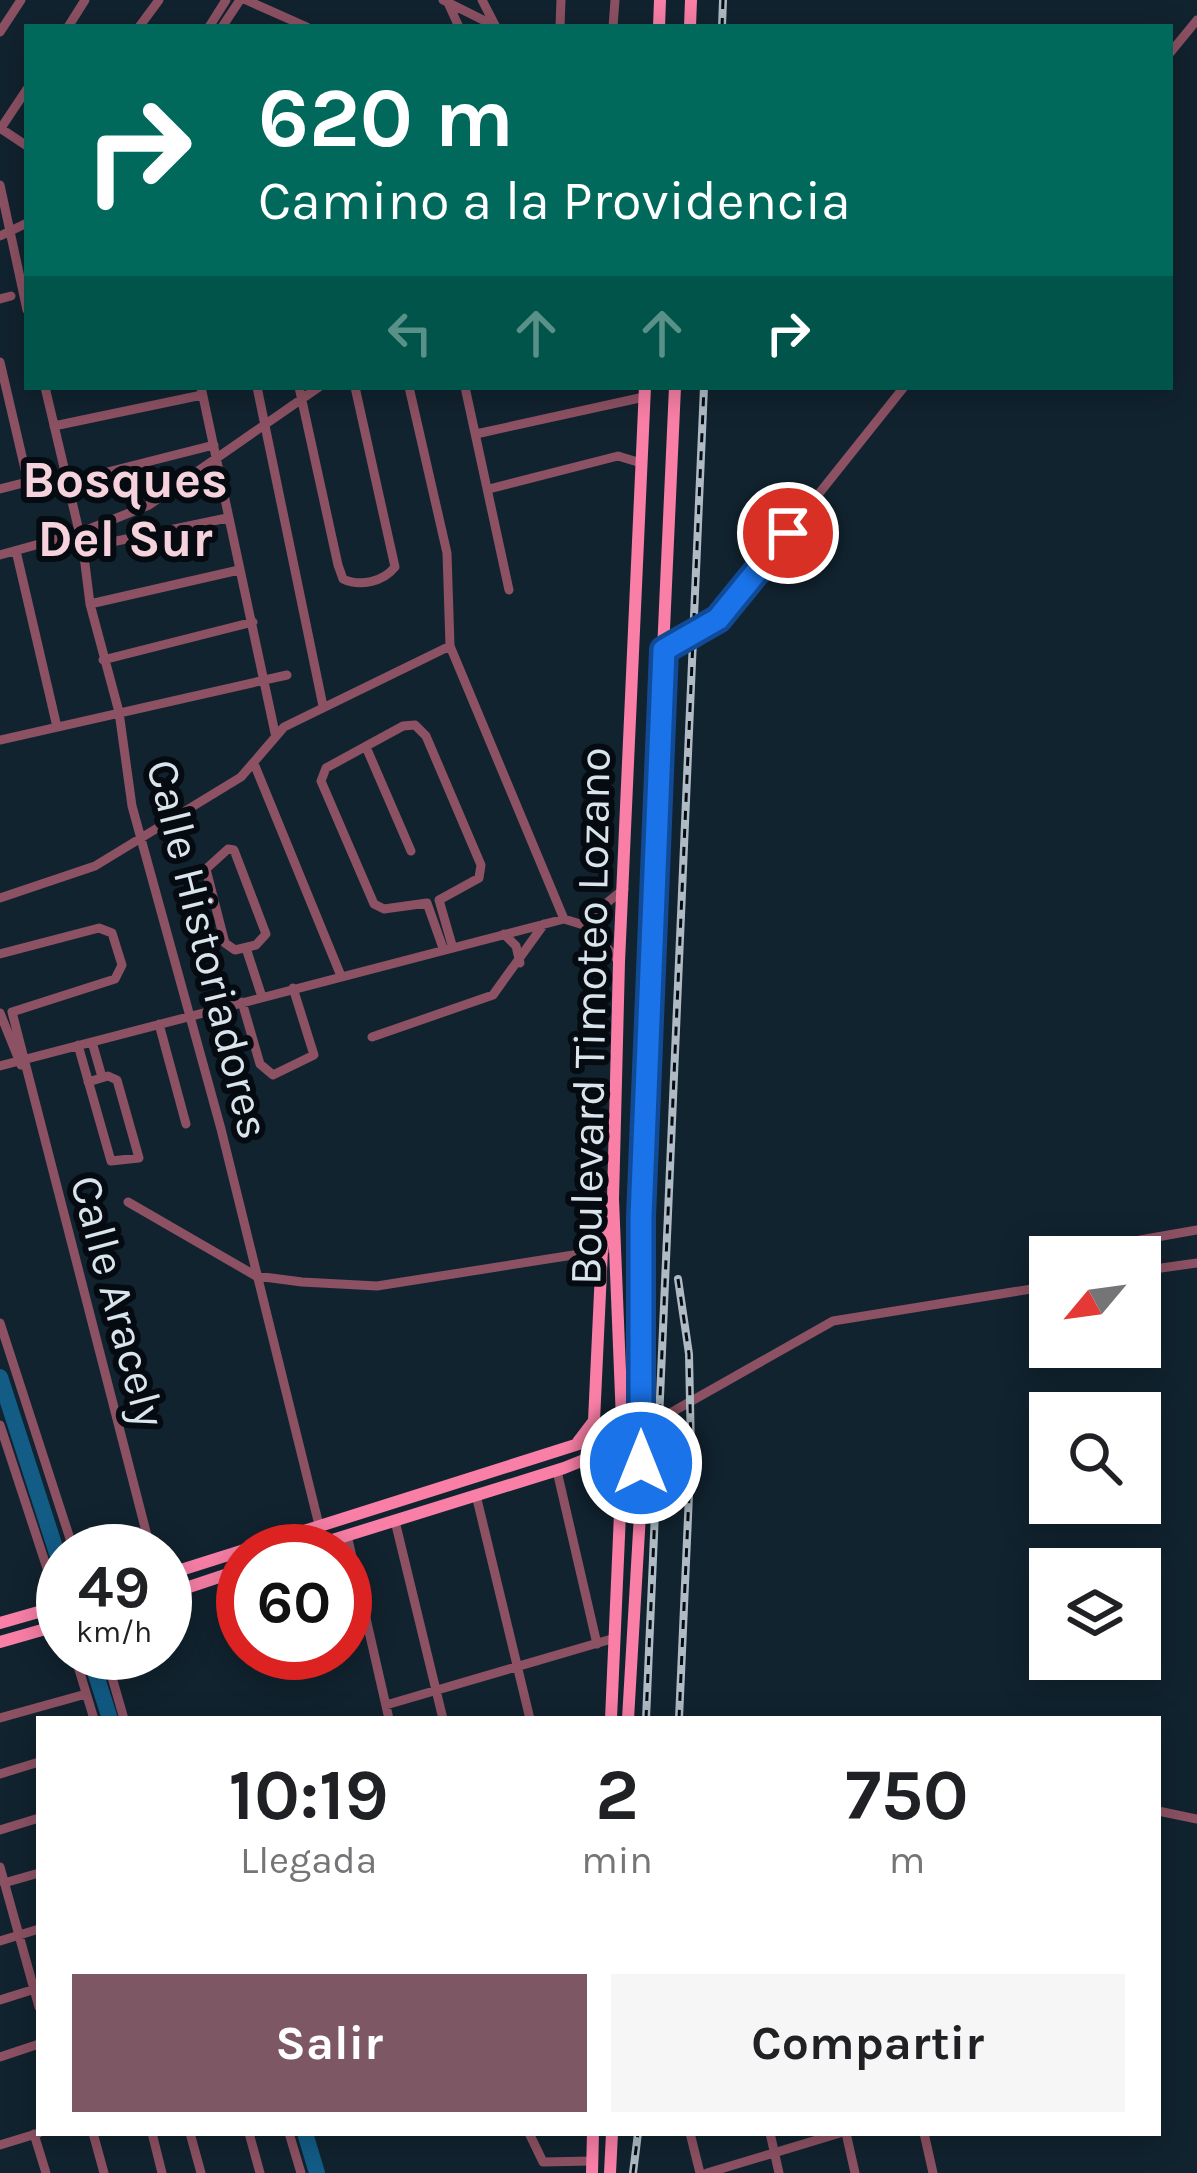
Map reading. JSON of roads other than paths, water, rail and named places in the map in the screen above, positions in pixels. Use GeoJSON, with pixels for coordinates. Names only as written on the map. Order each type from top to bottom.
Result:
{"type":"FeatureCollection","features":[{"type":"Feature","properties":{"kind":"main road","name":"Boulevard Timoteo Lozano"},"geometry":{"type":"LineString","coordinates":[[611,1716],[623,1427],[609,1250],[644,390]]}},
{"type":"Feature","properties":{"kind":"main road","name":"Boulevard Timoteo Lozano"},"geometry":{"type":"LineString","coordinates":[[628,1716],[642,1429],[641,1217],[675,390]]}},
{"type":"Feature","properties":{"kind":"main road"},"geometry":{"type":"LineString","coordinates":[[629,761],[640,776],[659,766]]}},
{"type":"Feature","properties":{"kind":"main road"},"geometry":{"type":"LineString","coordinates":[[626,813],[645,798],[656,817]]}},
{"type":"Feature","properties":{"kind":"main road"},"geometry":{"type":"LineString","coordinates":[[573,1446],[594,1421],[609,1250]]}},
{"type":"Feature","properties":{"kind":"main road"},"geometry":{"type":"LineString","coordinates":[[325,1524],[623,1427],[642,1429]]}},
{"type":"Feature","properties":{"kind":"main road"},"geometry":{"type":"LineString","coordinates":[[372,1527],[557,1471],[623,1445],[642,1429]]}},
{"type":"Feature","properties":{"kind":"main road"},"geometry":{"type":"LineString","coordinates":[[583,1461],[608,1470],[622,1492]]}},
{"type":"Feature","properties":{"kind":"main road"},"geometry":{"type":"LineString","coordinates":[[0,1623],[36,1617]]}},
{"type":"Feature","properties":{"kind":"main road"},"geometry":{"type":"LineString","coordinates":[[0,1642],[36,1625]]}},
{"type":"Feature","properties":{"kind":"main road"},"geometry":{"type":"LineString","coordinates":[[592,2167],[593,2136]]}},
{"type":"Feature","properties":{"kind":"main road"},"geometry":{"type":"LineString","coordinates":[[610,2173],[613,2136]]}},
{"type":"Feature","properties":{"kind":"street"},"geometry":{"type":"LineString","coordinates":[[0,32],[21,0]]}},
{"type":"Feature","properties":{"kind":"street"},"geometry":{"type":"LineString","coordinates":[[224,24],[243,0],[300,24]]}},
{"type":"Feature","properties":{"kind":"street"},"geometry":{"type":"LineString","coordinates":[[446,1],[491,24]]}},
{"type":"Feature","properties":{"kind":"street"},"geometry":{"type":"LineString","coordinates":[[1173,49],[1197,20]]}},
{"type":"Feature","properties":{"kind":"street"},"geometry":{"type":"LineString","coordinates":[[0,128],[24,92]]}},
{"type":"Feature","properties":{"kind":"street"},"geometry":{"type":"LineString","coordinates":[[0,185],[5,234],[24,295]]}},
{"type":"Feature","properties":{"kind":"street"},"geometry":{"type":"LineString","coordinates":[[0,362],[28,482]]}},
{"type":"Feature","properties":{"kind":"street","name":"Calle Historiadores"},"geometry":{"type":"LineString","coordinates":[[46,390],[79,533],[90,604],[119,712],[140,837],[318,1524]]}},
{"type":"Feature","properties":{"kind":"street"},"geometry":{"type":"LineString","coordinates":[[258,390],[323,706]]}},
{"type":"Feature","properties":{"kind":"street"},"geometry":{"type":"LineString","coordinates":[[0,555],[79,533],[149,505],[218,462],[300,393],[340,574],[348,582],[374,581],[394,567],[356,390]]}},
{"type":"Feature","properties":{"kind":"street"},"geometry":{"type":"LineString","coordinates":[[411,390],[447,554],[450,646],[564,919]]}},
{"type":"Feature","properties":{"kind":"street"},"geometry":{"type":"LineString","coordinates":[[466,390],[508,590]]}},
{"type":"Feature","properties":{"kind":"street"},"geometry":{"type":"LineString","coordinates":[[476,434],[644,390]]}},
{"type":"Feature","properties":{"kind":"street"},"geometry":{"type":"LineString","coordinates":[[664,650],[718,619],[902,390]]}},
{"type":"Feature","properties":{"kind":"street"},"geometry":{"type":"LineString","coordinates":[[54,426],[202,391],[275,734]]}},
{"type":"Feature","properties":{"kind":"street"},"geometry":{"type":"LineString","coordinates":[[68,482],[214,446]]}},
{"type":"Feature","properties":{"kind":"street"},"geometry":{"type":"LineString","coordinates":[[489,489],[618,456],[641,463]]}},
{"type":"Feature","properties":{"kind":"street"},"geometry":{"type":"LineString","coordinates":[[0,489],[51,476]]}},
{"type":"Feature","properties":{"kind":"street"},"geometry":{"type":"LineString","coordinates":[[82,548],[226,518]]}},
{"type":"Feature","properties":{"kind":"street"},"geometry":{"type":"LineString","coordinates":[[16,551],[57,727]]}},
{"type":"Feature","properties":{"kind":"street"},"geometry":{"type":"LineString","coordinates":[[90,604],[239,570]]}},
{"type":"Feature","properties":{"kind":"street"},"geometry":{"type":"LineString","coordinates":[[103,660],[253,622]]}},
{"type":"Feature","properties":{"kind":"street"},"geometry":{"type":"LineString","coordinates":[[0,898],[71,877],[255,766],[275,734],[450,646]]}},
{"type":"Feature","properties":{"kind":"street"},"geometry":{"type":"LineString","coordinates":[[1,736],[287,675]]}},
{"type":"Feature","properties":{"kind":"street"},"geometry":{"type":"LineString","coordinates":[[409,725],[426,736],[482,872],[476,881],[439,900],[448,947],[427,903],[384,909],[374,904],[321,781],[326,768],[409,725]]}},
{"type":"Feature","properties":{"kind":"street"},"geometry":{"type":"LineString","coordinates":[[366,747],[412,851]]}},
{"type":"Feature","properties":{"kind":"street"},"geometry":{"type":"LineString","coordinates":[[255,766],[341,976]]}},
{"type":"Feature","properties":{"kind":"street"},"geometry":{"type":"LineString","coordinates":[[228,849],[234,850],[266,929],[261,940],[247,948],[231,950],[225,944],[206,868],[228,849]]}},
{"type":"Feature","properties":{"kind":"street"},"geometry":{"type":"LineString","coordinates":[[583,922],[624,889]]}},
{"type":"Feature","properties":{"kind":"street"},"geometry":{"type":"LineString","coordinates":[[0,1066],[564,919],[583,922],[619,962]]}},
{"type":"Feature","properties":{"kind":"street"},"geometry":{"type":"LineString","coordinates":[[372,1036],[481,1001],[503,986],[544,924]]}},
{"type":"Feature","properties":{"kind":"street"},"geometry":{"type":"LineString","coordinates":[[0,954],[99,928],[112,933],[122,965],[115,979],[6,1013]]}},
{"type":"Feature","properties":{"kind":"street"},"geometry":{"type":"LineString","coordinates":[[504,934],[516,946],[520,963]]}},
{"type":"Feature","properties":{"kind":"street"},"geometry":{"type":"LineString","coordinates":[[247,948],[262,997]]}},
{"type":"Feature","properties":{"kind":"street"},"geometry":{"type":"LineString","coordinates":[[242,1002],[261,1067],[273,1075],[314,1055],[293,988]]}},
{"type":"Feature","properties":{"kind":"street","name":"Calle Aracely"},"geometry":{"type":"LineString","coordinates":[[6,1013],[144,1524]]}},
{"type":"Feature","properties":{"kind":"street"},"geometry":{"type":"LineString","coordinates":[[158,1024],[186,1124]]}},
{"type":"Feature","properties":{"kind":"street"},"geometry":{"type":"LineString","coordinates":[[92,1042],[102,1077]]}},
{"type":"Feature","properties":{"kind":"street"},"geometry":{"type":"LineString","coordinates":[[78,1045],[88,1082],[111,1161],[134,1161],[139,1151],[117,1080],[102,1077],[88,1082]]}},
{"type":"Feature","properties":{"kind":"street"},"geometry":{"type":"LineString","coordinates":[[128,1202],[256,1276],[376,1286],[609,1250]]}},
{"type":"Feature","properties":{"kind":"street"},"geometry":{"type":"LineString","coordinates":[[1161,1236],[1197,1230]]}},
{"type":"Feature","properties":{"kind":"street"},"geometry":{"type":"LineString","coordinates":[[1161,1268],[1197,1263]]}},
{"type":"Feature","properties":{"kind":"street"},"geometry":{"type":"LineString","coordinates":[[642,1429],[833,1322],[1029,1289]]}},
{"type":"Feature","properties":{"kind":"street"},"geometry":{"type":"LineString","coordinates":[[0,1323],[65,1524]]}},
{"type":"Feature","properties":{"kind":"street"},"geometry":{"type":"LineString","coordinates":[[0,1425],[36,1534]]}},
{"type":"Feature","properties":{"kind":"street"},"geometry":{"type":"LineString","coordinates":[[557,1471],[597,1644]]}},
{"type":"Feature","properties":{"kind":"street"},"geometry":{"type":"LineString","coordinates":[[476,1496],[529,1716]]}},
{"type":"Feature","properties":{"kind":"street"},"geometry":{"type":"LineString","coordinates":[[395,1520],[442,1716]]}},
{"type":"Feature","properties":{"kind":"street"},"geometry":{"type":"LineString","coordinates":[[386,1705],[615,1638]]}},
{"type":"Feature","properties":{"kind":"street"},"geometry":{"type":"LineString","coordinates":[[372,1644],[388,1716]]}},
{"type":"Feature","properties":{"kind":"street"},"geometry":{"type":"LineString","coordinates":[[82,1680],[93,1716]]}},
{"type":"Feature","properties":{"kind":"street"},"geometry":{"type":"LineString","coordinates":[[113,1680],[123,1716]]}},
{"type":"Feature","properties":{"kind":"street"},"geometry":{"type":"LineString","coordinates":[[0,1718],[86,1694]]}},
{"type":"Feature","properties":{"kind":"street"},"geometry":{"type":"LineString","coordinates":[[0,1774],[36,1763]]}},
{"type":"Feature","properties":{"kind":"street"},"geometry":{"type":"LineString","coordinates":[[1161,1811],[1197,1819]]}},
{"type":"Feature","properties":{"kind":"street"},"geometry":{"type":"LineString","coordinates":[[0,1830],[36,1820]]}},
{"type":"Feature","properties":{"kind":"street"},"geometry":{"type":"LineString","coordinates":[[0,1867],[36,1989],[0,2000]]}},
{"type":"Feature","properties":{"kind":"street"},"geometry":{"type":"LineString","coordinates":[[2,1884],[36,1874]]}},
{"type":"Feature","properties":{"kind":"street"},"geometry":{"type":"LineString","coordinates":[[0,1941],[36,1930]]}},
{"type":"Feature","properties":{"kind":"street"},"geometry":{"type":"LineString","coordinates":[[0,2057],[36,2045]]}},
{"type":"Feature","properties":{"kind":"street"},"geometry":{"type":"LineString","coordinates":[[0,2145],[36,2133]]}},
{"type":"Feature","properties":{"kind":"street"},"geometry":{"type":"LineString","coordinates":[[38,2136],[46,2173]]}},
{"type":"Feature","properties":{"kind":"street"},"geometry":{"type":"LineString","coordinates":[[94,2136],[104,2173]]}},
{"type":"Feature","properties":{"kind":"street"},"geometry":{"type":"LineString","coordinates":[[153,2136],[162,2173]]}},
{"type":"Feature","properties":{"kind":"street"},"geometry":{"type":"LineString","coordinates":[[191,2136],[201,2173]]}},
{"type":"Feature","properties":{"kind":"street"},"geometry":{"type":"LineString","coordinates":[[250,2136],[260,2173]]}},
{"type":"Feature","properties":{"kind":"street"},"geometry":{"type":"LineString","coordinates":[[290,2136],[301,2173]]}},
{"type":"Feature","properties":{"kind":"street"},"geometry":{"type":"LineString","coordinates":[[531,2136],[543,2162],[592,2167]]}},
{"type":"Feature","properties":{"kind":"street"},"geometry":{"type":"LineString","coordinates":[[691,2136],[703,2173],[833,2136]]}},
{"type":"Feature","properties":{"kind":"street"},"geometry":{"type":"LineString","coordinates":[[771,2136],[779,2173]]}},
{"type":"Feature","properties":{"kind":"street"},"geometry":{"type":"LineString","coordinates":[[844,2136],[855,2173]]}},
{"type":"Feature","properties":{"kind":"street"},"geometry":{"type":"LineString","coordinates":[[925,2136],[933,2173]]}},
{"type":"Feature","properties":{"kind":"waterway"},"geometry":{"type":"LineString","coordinates":[[0,1377],[47,1524]]}},
{"type":"Feature","properties":{"kind":"waterway"},"geometry":{"type":"LineString","coordinates":[[98,1680],[109,1716]]}},
{"type":"Feature","properties":{"kind":"waterway"},"geometry":{"type":"LineString","coordinates":[[306,2136],[317,2173]]}},
{"type":"Feature","properties":{"kind":"railway"},"geometry":{"type":"LineString","coordinates":[[722,24],[723,0]]}},
{"type":"Feature","properties":{"kind":"railway"},"geometry":{"type":"LineString","coordinates":[[646,1716],[704,390]]}},
{"type":"Feature","properties":{"kind":"railway"},"geometry":{"type":"LineString","coordinates":[[678,1279],[689,1354],[691,1450],[679,1716]]}},
{"type":"Feature","properties":{"kind":"railway"},"geometry":{"type":"LineString","coordinates":[[633,2173],[638,2136]]}},
{"type":"Feature","properties":{"kind":"district","name":"Bosques Del Sur"},"geometry":{"type":"Point","coordinates":[125,508]}}]}
